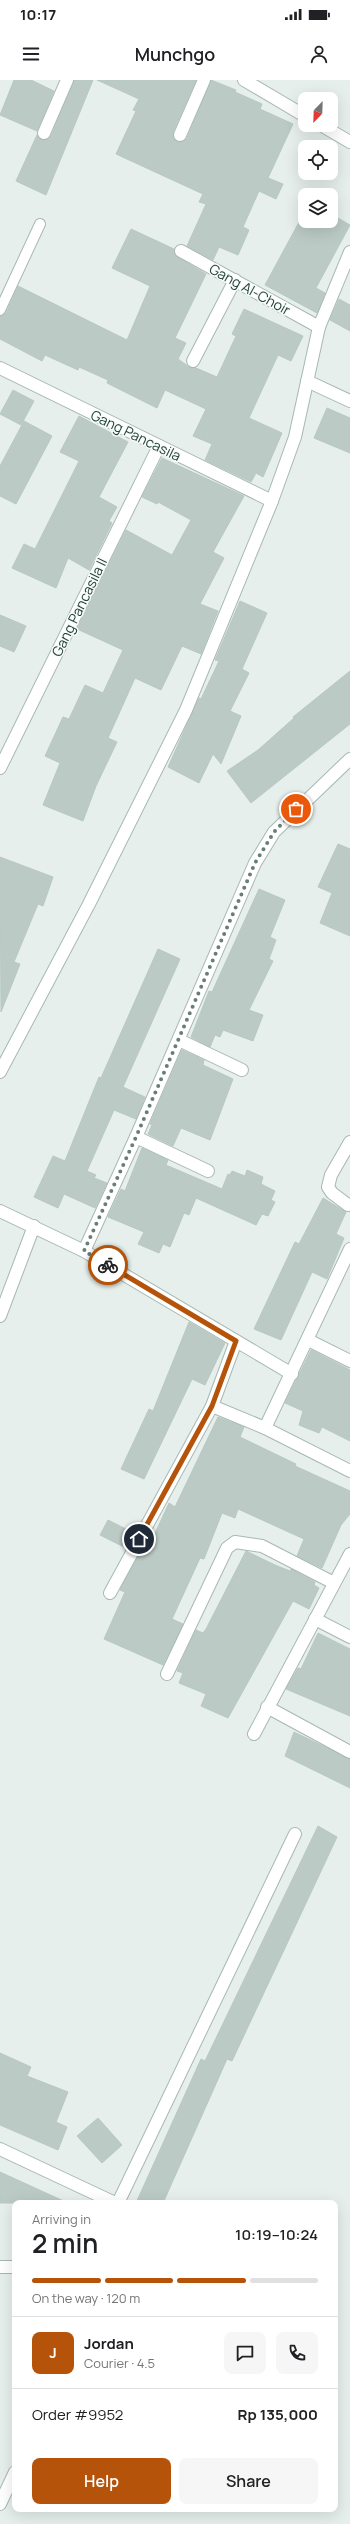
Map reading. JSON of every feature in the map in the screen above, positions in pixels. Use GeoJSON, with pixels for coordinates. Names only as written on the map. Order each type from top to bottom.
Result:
{"type":"FeatureCollection","features":[{"type":"Feature","properties":{"kind":"street"},"geometry":{"type":"LineString","coordinates":[[44,132],[67,80]]}},
{"type":"Feature","properties":{"kind":"street"},"geometry":{"type":"LineString","coordinates":[[180,135],[204,80]]}},
{"type":"Feature","properties":{"kind":"street"},"geometry":{"type":"LineString","coordinates":[[252,82],[298,112]]}},
{"type":"Feature","properties":{"kind":"street"},"geometry":{"type":"LineString","coordinates":[[333,132],[350,142]]}},
{"type":"Feature","properties":{"kind":"street","name":"Gang Al-Choir"},"geometry":{"type":"LineString","coordinates":[[180,251],[319,327]]}},
{"type":"Feature","properties":{"kind":"street"},"geometry":{"type":"LineString","coordinates":[[0,1072],[89,904],[186,710],[272,501],[295,437],[319,327],[350,252]]}},
{"type":"Feature","properties":{"kind":"street"},"geometry":{"type":"LineString","coordinates":[[193,361],[235,280]]}},
{"type":"Feature","properties":{"kind":"street","name":"Gang Pancasila"},"geometry":{"type":"LineString","coordinates":[[0,368],[272,501]]}},
{"type":"Feature","properties":{"kind":"street"},"geometry":{"type":"LineString","coordinates":[[307,381],[350,401]]}},
{"type":"Feature","properties":{"kind":"street","name":"Gang Pancasila II"},"geometry":{"type":"LineString","coordinates":[[0,768],[159,446]]}},
{"type":"Feature","properties":{"kind":"street"},"geometry":{"type":"LineString","coordinates":[[84,1251],[179,1040],[258,858],[274,832],[285,820],[350,759]]}},
{"type":"Feature","properties":{"kind":"street"},"geometry":{"type":"LineString","coordinates":[[179,1040],[242,1070]]}},
{"type":"Feature","properties":{"kind":"street"},"geometry":{"type":"LineString","coordinates":[[136,1137],[208,1171]]}},
{"type":"Feature","properties":{"kind":"street"},"geometry":{"type":"LineString","coordinates":[[348,1205],[332,1193],[328,1187],[332,1176],[350,1142]]}},
{"type":"Feature","properties":{"kind":"street"},"geometry":{"type":"LineString","coordinates":[[0,1211],[84,1251],[292,1374]]}},
{"type":"Feature","properties":{"kind":"street"},"geometry":{"type":"LineString","coordinates":[[0,1316],[34,1226]]}},
{"type":"Feature","properties":{"kind":"street"},"geometry":{"type":"LineString","coordinates":[[265,1428],[292,1374],[350,1249]]}},
{"type":"Feature","properties":{"kind":"street"},"geometry":{"type":"LineString","coordinates":[[308,1340],[350,1362]]}},
{"type":"Feature","properties":{"kind":"street"},"geometry":{"type":"LineString","coordinates":[[110,1593],[212,1406],[236,1341]]}},
{"type":"Feature","properties":{"kind":"street"},"geometry":{"type":"LineString","coordinates":[[212,1406],[265,1428],[350,1471]]}},
{"type":"Feature","properties":{"kind":"street"},"geometry":{"type":"LineString","coordinates":[[167,1674],[227,1548],[234,1542],[262,1546],[334,1583]]}},
{"type":"Feature","properties":{"kind":"street"},"geometry":{"type":"LineString","coordinates":[[254,1734],[267,1707],[350,1554]]}},
{"type":"Feature","properties":{"kind":"street"},"geometry":{"type":"LineString","coordinates":[[315,1619],[350,1637]]}},
{"type":"Feature","properties":{"kind":"street"},"geometry":{"type":"LineString","coordinates":[[267,1707],[350,1752]]}},
{"type":"Feature","properties":{"kind":"street"},"geometry":{"type":"LineString","coordinates":[[117,2200],[295,1834]]}},
{"type":"Feature","properties":{"kind":"street"},"geometry":{"type":"LineString","coordinates":[[0,2149],[110,2200]]}},
{"type":"Feature","properties":{"kind":"street"},"geometry":{"type":"LineString","coordinates":[[0,2267],[12,2267]]}},
{"type":"Feature","properties":{"kind":"street"},"geometry":{"type":"LineString","coordinates":[[0,2504],[12,2478]]}},
{"type":"Feature","properties":{"kind":"lane"},"geometry":{"type":"LineString","coordinates":[[0,310],[40,224]]}},
{"type":"Feature","properties":{"kind":"building"},"geometry":{"type":"Polygon","coordinates":[[[14,80],[31,80],[54,91],[37,131],[0,115],[14,80]]]}},
{"type":"Feature","properties":{"kind":"building"},"geometry":{"type":"Polygon","coordinates":[[[74,80],[93,80],[46,195],[16,181],[37,135],[44,140],[51,136],[74,80]]]}},
{"type":"Feature","properties":{"kind":"building"},"geometry":{"type":"Polygon","coordinates":[[[97,80],[196,80],[173,132],[174,139],[177,142],[184,141],[187,138],[211,80],[236,90],[235,92],[262,104],[260,109],[293,124],[268,178],[283,184],[276,199],[259,191],[243,227],[249,230],[238,255],[219,247],[213,260],[187,246],[206,204],[199,202],[203,194],[116,154],[136,111],[133,110],[139,99],[97,80]]]}},
{"type":"Feature","properties":{"kind":"building"},"geometry":{"type":"Polygon","coordinates":[[[338,218],[350,225],[316,288],[325,293],[317,313],[265,285],[298,224],[298,228],[338,228],[338,218]]]}},
{"type":"Feature","properties":{"kind":"building"},"geometry":{"type":"Polygon","coordinates":[[[131,229],[174,249],[177,257],[206,274],[175,338],[186,343],[178,359],[189,367],[196,368],[217,377],[236,336],[232,334],[244,309],[303,336],[291,361],[278,355],[249,418],[282,433],[263,477],[256,473],[251,482],[205,460],[212,444],[193,436],[206,409],[165,390],[157,408],[107,383],[108,380],[79,367],[78,370],[45,355],[42,361],[0,339],[0,316],[6,313],[18,286],[127,340],[150,286],[112,268],[131,229]]]}},
{"type":"Feature","properties":{"kind":"building"},"geometry":{"type":"Polygon","coordinates":[[[339,299],[350,305],[350,331],[330,320],[339,299]]]}},
{"type":"Feature","properties":{"kind":"building"},"geometry":{"type":"Polygon","coordinates":[[[13,390],[34,401],[21,425],[0,414],[13,390]]]}},
{"type":"Feature","properties":{"kind":"building"},"geometry":{"type":"Polygon","coordinates":[[[327,408],[350,418],[350,453],[314,438],[327,408]]]}},
{"type":"Feature","properties":{"kind":"building"},"geometry":{"type":"Polygon","coordinates":[[[79,416],[128,442],[99,497],[117,507],[109,521],[112,523],[89,570],[68,558],[56,588],[12,568],[24,544],[35,549],[79,461],[60,452],[79,416]]]}},
{"type":"Feature","properties":{"kind":"building"},"geometry":{"type":"Polygon","coordinates":[[[24,421],[52,436],[16,504],[0,496],[0,466],[24,421]]]}},
{"type":"Feature","properties":{"kind":"building"},"geometry":{"type":"Polygon","coordinates":[[[162,458],[244,496],[213,552],[224,558],[200,604],[218,611],[201,654],[182,646],[161,690],[135,678],[108,738],[117,742],[96,786],[83,821],[43,805],[60,763],[45,756],[63,717],[69,719],[85,685],[103,693],[123,650],[77,629],[126,530],[172,555],[191,520],[158,502],[157,504],[142,497],[162,458]]]}},
{"type":"Feature","properties":{"kind":"building"},"geometry":{"type":"Polygon","coordinates":[[[240,601],[267,613],[242,669],[249,673],[230,711],[241,716],[221,764],[213,754],[199,783],[168,767],[199,698],[201,699],[219,661],[215,660],[240,601]]]}},
{"type":"Feature","properties":{"kind":"building"},"geometry":{"type":"Polygon","coordinates":[[[0,615],[26,626],[14,652],[0,646],[0,615]]]}},
{"type":"Feature","properties":{"kind":"building"},"geometry":{"type":"Polygon","coordinates":[[[350,671],[350,724],[251,803],[227,771],[258,750],[294,718],[293,717],[350,671]]]}},
{"type":"Feature","properties":{"kind":"building"},"geometry":{"type":"Polygon","coordinates":[[[338,844],[350,849],[350,936],[320,923],[332,893],[318,887],[338,844]]]}},
{"type":"Feature","properties":{"kind":"building"},"geometry":{"type":"Polygon","coordinates":[[[0,857],[53,877],[43,906],[38,904],[14,962],[20,964],[1,1012],[0,857]]]}},
{"type":"Feature","properties":{"kind":"building"},"geometry":{"type":"Polygon","coordinates":[[[259,889],[285,900],[270,937],[276,940],[269,959],[273,961],[249,1010],[263,1015],[253,1041],[223,1030],[220,1037],[215,1035],[210,1047],[191,1037],[209,991],[212,992],[259,889]]]}},
{"type":"Feature","properties":{"kind":"building"},"geometry":{"type":"Polygon","coordinates":[[[158,949],[180,959],[123,1087],[145,1097],[136,1119],[114,1110],[87,1171],[96,1175],[94,1178],[107,1183],[95,1208],[64,1194],[58,1208],[34,1197],[53,1156],[65,1161],[99,1077],[101,1078],[158,949]]]}},
{"type":"Feature","properties":{"kind":"building"},"geometry":{"type":"Polygon","coordinates":[[[182,1050],[204,1060],[203,1065],[233,1079],[210,1140],[181,1128],[173,1146],[148,1134],[152,1125],[150,1124],[182,1050]]]}},
{"type":"Feature","properties":{"kind":"building"},"geometry":{"type":"Polygon","coordinates":[[[142,1148],[168,1160],[166,1165],[222,1189],[228,1174],[230,1175],[232,1171],[245,1176],[247,1170],[263,1177],[261,1184],[275,1191],[271,1200],[275,1202],[268,1216],[262,1214],[256,1225],[196,1198],[189,1215],[184,1213],[170,1247],[163,1244],[159,1253],[138,1244],[144,1232],[108,1217],[121,1189],[125,1191],[142,1148]]]}},
{"type":"Feature","properties":{"kind":"building"},"geometry":{"type":"Polygon","coordinates":[[[323,1198],[346,1212],[336,1234],[344,1238],[327,1279],[312,1272],[281,1340],[254,1329],[295,1242],[299,1244],[323,1198]]]}},
{"type":"Feature","properties":{"kind":"building"},"geometry":{"type":"Polygon","coordinates":[[[189,1322],[225,1343],[205,1385],[192,1379],[144,1479],[121,1469],[149,1409],[153,1411],[189,1322]]]}},
{"type":"Feature","properties":{"kind":"building"},"geometry":{"type":"Polygon","coordinates":[[[311,1350],[350,1370],[350,1441],[322,1427],[319,1433],[299,1425],[303,1411],[285,1403],[311,1350]]]}},
{"type":"Feature","properties":{"kind":"building"},"geometry":{"type":"Polygon","coordinates":[[[218,1417],[244,1427],[240,1437],[296,1464],[295,1466],[350,1491],[350,1514],[341,1525],[322,1568],[297,1556],[304,1539],[238,1509],[235,1518],[222,1513],[204,1559],[200,1558],[172,1619],[183,1624],[163,1665],[104,1639],[125,1592],[120,1590],[147,1540],[151,1542],[169,1503],[175,1507],[218,1417]]]}},
{"type":"Feature","properties":{"kind":"building"},"geometry":{"type":"Polygon","coordinates":[[[108,1520],[134,1533],[126,1548],[100,1535],[108,1520]]]}},
{"type":"Feature","properties":{"kind":"building"},"geometry":{"type":"Polygon","coordinates":[[[246,1551],[290,1571],[291,1569],[315,1582],[314,1585],[319,1588],[309,1609],[293,1601],[228,1718],[201,1706],[206,1694],[179,1683],[183,1673],[177,1671],[196,1630],[203,1633],[206,1629],[246,1551]]]}},
{"type":"Feature","properties":{"kind":"building"},"geometry":{"type":"Polygon","coordinates":[[[318,1633],[350,1649],[350,1716],[286,1689],[298,1668],[301,1669],[318,1633]]]}},
{"type":"Feature","properties":{"kind":"building"},"geometry":{"type":"Polygon","coordinates":[[[294,1732],[350,1759],[350,1788],[285,1756],[294,1732]]]}},
{"type":"Feature","properties":{"kind":"building"},"geometry":{"type":"Polygon","coordinates":[[[318,1826],[337,1837],[232,2061],[227,2059],[164,2200],[137,2200],[201,2059],[205,2061],[318,1826]]]}},
{"type":"Feature","properties":{"kind":"building"},"geometry":{"type":"Polygon","coordinates":[[[0,2053],[31,2067],[27,2076],[68,2092],[56,2122],[67,2127],[58,2150],[0,2125],[0,2053]]]}},
{"type":"Feature","properties":{"kind":"building"},"geometry":{"type":"Polygon","coordinates":[[[98,2118],[122,2145],[102,2163],[77,2136],[98,2118]]]}},
{"type":"Feature","properties":{"kind":"building"},"geometry":{"type":"Polygon","coordinates":[[[0,2172],[61,2200],[12,2200],[12,2203],[0,2203],[0,2172]]]}},
{"type":"Feature","properties":{"kind":"way so far"},"geometry":{"type":"LineString","coordinates":[[108,1265],[84,1251],[228,929],[255,863],[274,832],[296,809]]}},
{"type":"Feature","properties":{"kind":"route"},"geometry":{"type":"LineString","coordinates":[[108,1265],[236,1341],[212,1406],[139,1539]]}}]}
